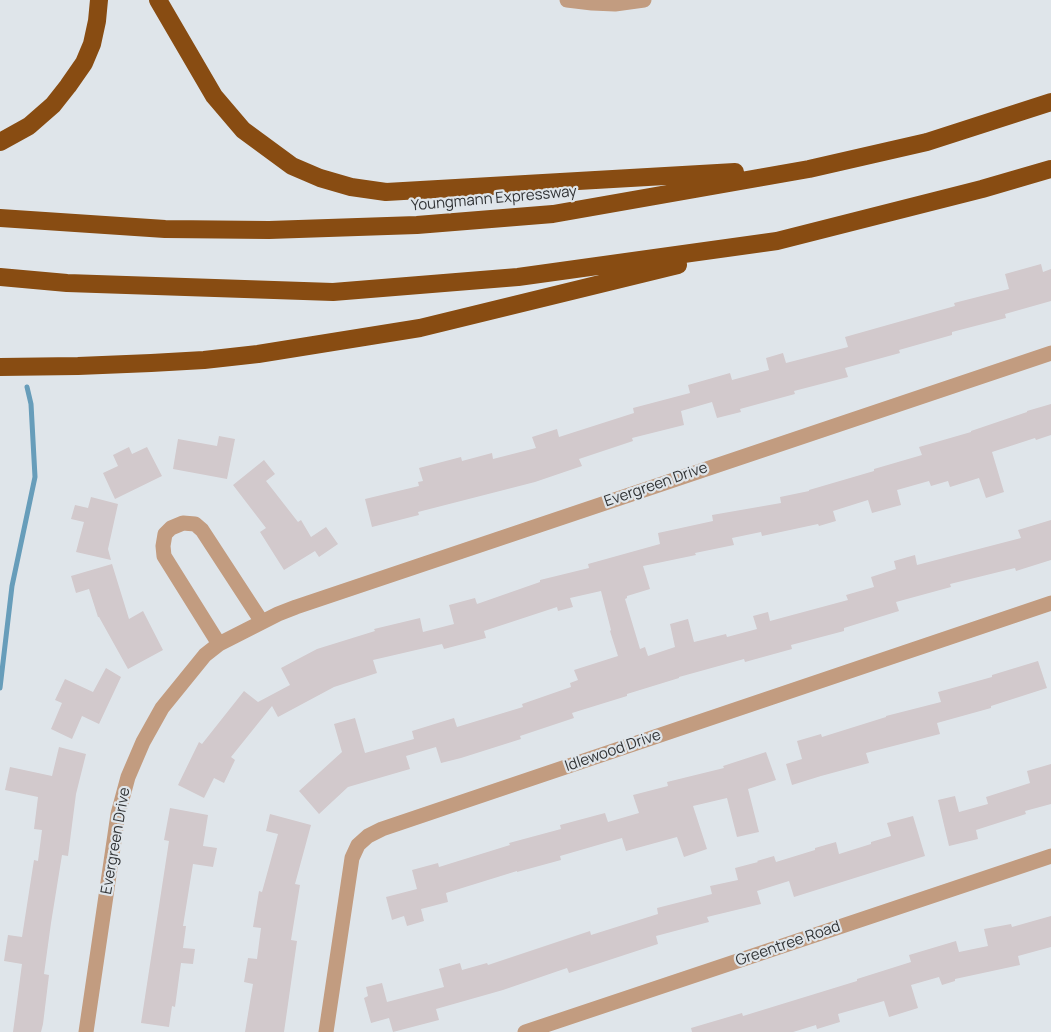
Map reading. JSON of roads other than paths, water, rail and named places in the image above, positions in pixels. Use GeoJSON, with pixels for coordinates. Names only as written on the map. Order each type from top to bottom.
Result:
{"type":"FeatureCollection","features":[{"type":"Feature","properties":{"kind":"highway"},"geometry":{"type":"LineString","coordinates":[[0,142],[29,126],[53,105],[68,86],[84,63],[92,44],[99,0]]}},
{"type":"Feature","properties":{"kind":"highway"},"geometry":{"type":"LineString","coordinates":[[158,0],[214,96],[243,130],[292,166],[320,178],[351,187],[386,192],[660,175],[808,169]]}},
{"type":"Feature","properties":{"kind":"highway","name":"Youngmann Expressway"},"geometry":{"type":"LineString","coordinates":[[0,218],[165,229],[269,230],[417,225],[553,214],[808,169],[927,142],[1051,102]]}},
{"type":"Feature","properties":{"kind":"highway"},"geometry":{"type":"LineString","coordinates":[[0,367],[204,360],[258,354],[420,328],[777,242],[1051,169]]}},
{"type":"Feature","properties":{"kind":"highway"},"geometry":{"type":"LineString","coordinates":[[0,278],[68,283],[333,292],[518,277],[777,242]]}},
{"type":"Feature","properties":{"kind":"street"},"geometry":{"type":"LineString","coordinates":[[567,0],[615,4],[644,0]]}},
{"type":"Feature","properties":{"kind":"street","name":"Evergreen Drive"},"geometry":{"type":"LineString","coordinates":[[86,1032],[118,814],[128,777],[142,742],[162,708],[205,655],[219,644],[278,614],[307,603],[1051,353]]}},
{"type":"Feature","properties":{"kind":"street"},"geometry":{"type":"LineString","coordinates":[[219,644],[164,556],[165,534],[171,528],[183,524],[195,524],[202,530],[262,622]]}},
{"type":"Feature","properties":{"kind":"street","name":"Idlewood Drive"},"geometry":{"type":"LineString","coordinates":[[326,1032],[352,858],[358,845],[368,836],[382,829],[1051,603]]}},
{"type":"Feature","properties":{"kind":"street","name":"Greentree Road"},"geometry":{"type":"LineString","coordinates":[[525,1032],[1051,856]]}},
{"type":"Feature","properties":{"kind":"waterway"},"geometry":{"type":"LineString","coordinates":[[0,688],[12,586],[35,477],[31,404],[27,387]]}}]}
